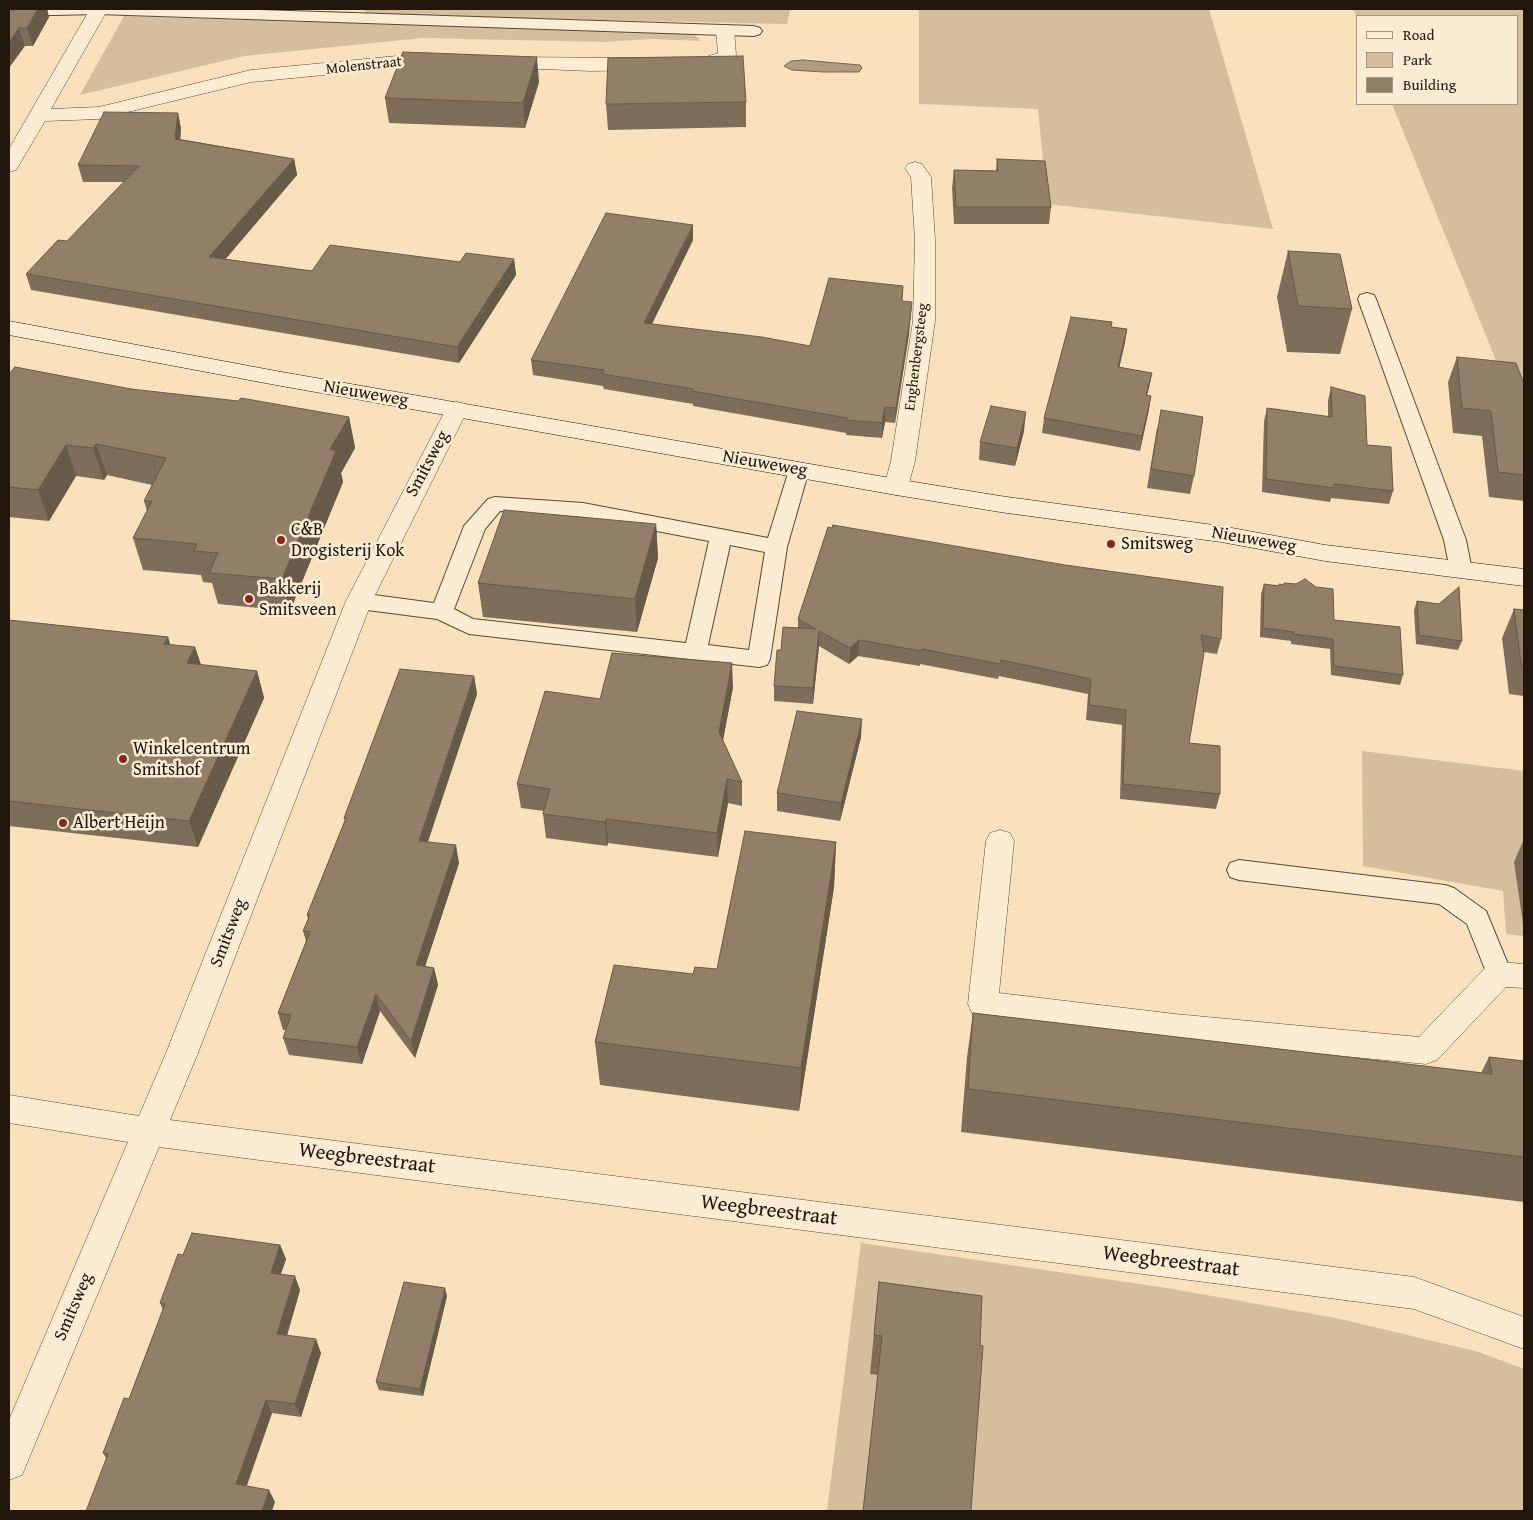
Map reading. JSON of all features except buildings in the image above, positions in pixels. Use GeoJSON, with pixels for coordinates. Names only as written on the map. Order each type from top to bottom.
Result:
{"type":"FeatureCollection","features":[{"type":"Feature","properties":{"kind":"street"},"geometry":{"type":"LineString","coordinates":[[9,166],[99,9]]}},
{"type":"Feature","properties":{"kind":"street"},"geometry":{"type":"LineString","coordinates":[[484,62],[591,65],[707,63],[727,55],[725,30]]}},
{"type":"Feature","properties":{"kind":"street","name":"Molenstraat"},"geometry":{"type":"LineString","coordinates":[[38,115],[99,113],[252,76],[418,60],[456,61]]}},
{"type":"Feature","properties":{"kind":"street","name":"Enghenbergsteeg"},"geometry":{"type":"LineString","coordinates":[[896,487],[902,461],[924,321],[924,231],[921,177],[915,168]]}},
{"type":"Feature","properties":{"kind":"street","name":"Nieuweweg"},"geometry":{"type":"LineString","coordinates":[[9,328],[276,378],[896,487],[1221,534],[1325,553],[1524,578]]}},
{"type":"Feature","properties":{"kind":"street","name":"Smitsweg"},"geometry":{"type":"LineString","coordinates":[[9,1462],[147,1131],[182,1053],[359,601],[457,409]]}},
{"type":"Feature","properties":{"kind":"street"},"geometry":{"type":"LineString","coordinates":[[1000,841],[983,1004],[1175,1028],[1426,1051],[1512,975]]}},
{"type":"Feature","properties":{"kind":"street","name":"Weegbreestraat"},"geometry":{"type":"LineString","coordinates":[[9,1109],[147,1131],[1414,1293],[1524,1333]]}},
{"type":"Feature","properties":{"kind":"lane"},"geometry":{"type":"LineString","coordinates":[[9,11],[99,9],[754,31]]}},
{"type":"Feature","properties":{"kind":"lane"},"geometry":{"type":"LineString","coordinates":[[1367,299],[1455,540],[1461,570]]}},
{"type":"Feature","properties":{"kind":"lane"},"geometry":{"type":"LineString","coordinates":[[359,601],[442,612],[469,626],[759,659],[776,547],[799,470]]}},
{"type":"Feature","properties":{"kind":"lane"},"geometry":{"type":"LineString","coordinates":[[442,612],[475,526],[495,504],[583,510],[776,547]]}},
{"type":"Feature","properties":{"kind":"lane"},"geometry":{"type":"LineString","coordinates":[[695,652],[721,536]]}},
{"type":"Feature","properties":{"kind":"lane"},"geometry":{"type":"LineString","coordinates":[[1239,870],[1446,895],[1477,918],[1512,975]]}},
{"type":"Feature","properties":{"kind":"green space"},"geometry":{"type":"Polygon","coordinates":[[[366,9],[790,9],[787,24],[364,15],[366,9]]]}},
{"type":"Feature","properties":{"kind":"green space"},"geometry":{"type":"Polygon","coordinates":[[[919,9],[1209,9],[1273,229],[1047,204],[1038,109],[919,104],[919,9]]]}},
{"type":"Feature","properties":{"kind":"green space"},"geometry":{"type":"Polygon","coordinates":[[[1353,9],[1524,9],[1524,412],[1508,390],[1392,105],[1518,105],[1518,15],[1356,15],[1353,9]]]}},
{"type":"Feature","properties":{"kind":"green space"},"geometry":{"type":"Polygon","coordinates":[[[124,16],[694,34],[701,41],[652,39],[604,42],[422,38],[244,56],[80,95],[124,16]]]}},
{"type":"Feature","properties":{"kind":"green space"},"geometry":{"type":"Polygon","coordinates":[[[1362,751],[1524,771],[1524,936],[1506,934],[1503,891],[1363,866],[1362,751]]]}},
{"type":"Feature","properties":{"kind":"green space"},"geometry":{"type":"Polygon","coordinates":[[[861,1243],[1167,1288],[1336,1318],[1479,1352],[1524,1369],[1524,1511],[827,1511],[861,1243]]]}},
{"type":"Feature","properties":{"kind":"shaded area"},"geometry":{"type":"Polygon","coordinates":[[[803,60],[860,65],[862,68],[859,72],[823,72],[792,70],[784,66],[791,61],[803,60]]]}},
{"type":"Feature","properties":{"kind":"place","name":"C&B Drogisterij Kok"},"geometry":{"type":"Point","coordinates":[281,540]}},
{"type":"Feature","properties":{"kind":"place","name":"Smitsweg"},"geometry":{"type":"Point","coordinates":[1111,544]}},
{"type":"Feature","properties":{"kind":"place","name":"Bakkerij Smitsveen"},"geometry":{"type":"Point","coordinates":[249,599]}},
{"type":"Feature","properties":{"kind":"place","name":"Winkelcentrum Smitshof"},"geometry":{"type":"Point","coordinates":[123,759]}},
{"type":"Feature","properties":{"kind":"place","name":"Albert Heijn"},"geometry":{"type":"Point","coordinates":[63,823]}}]}
